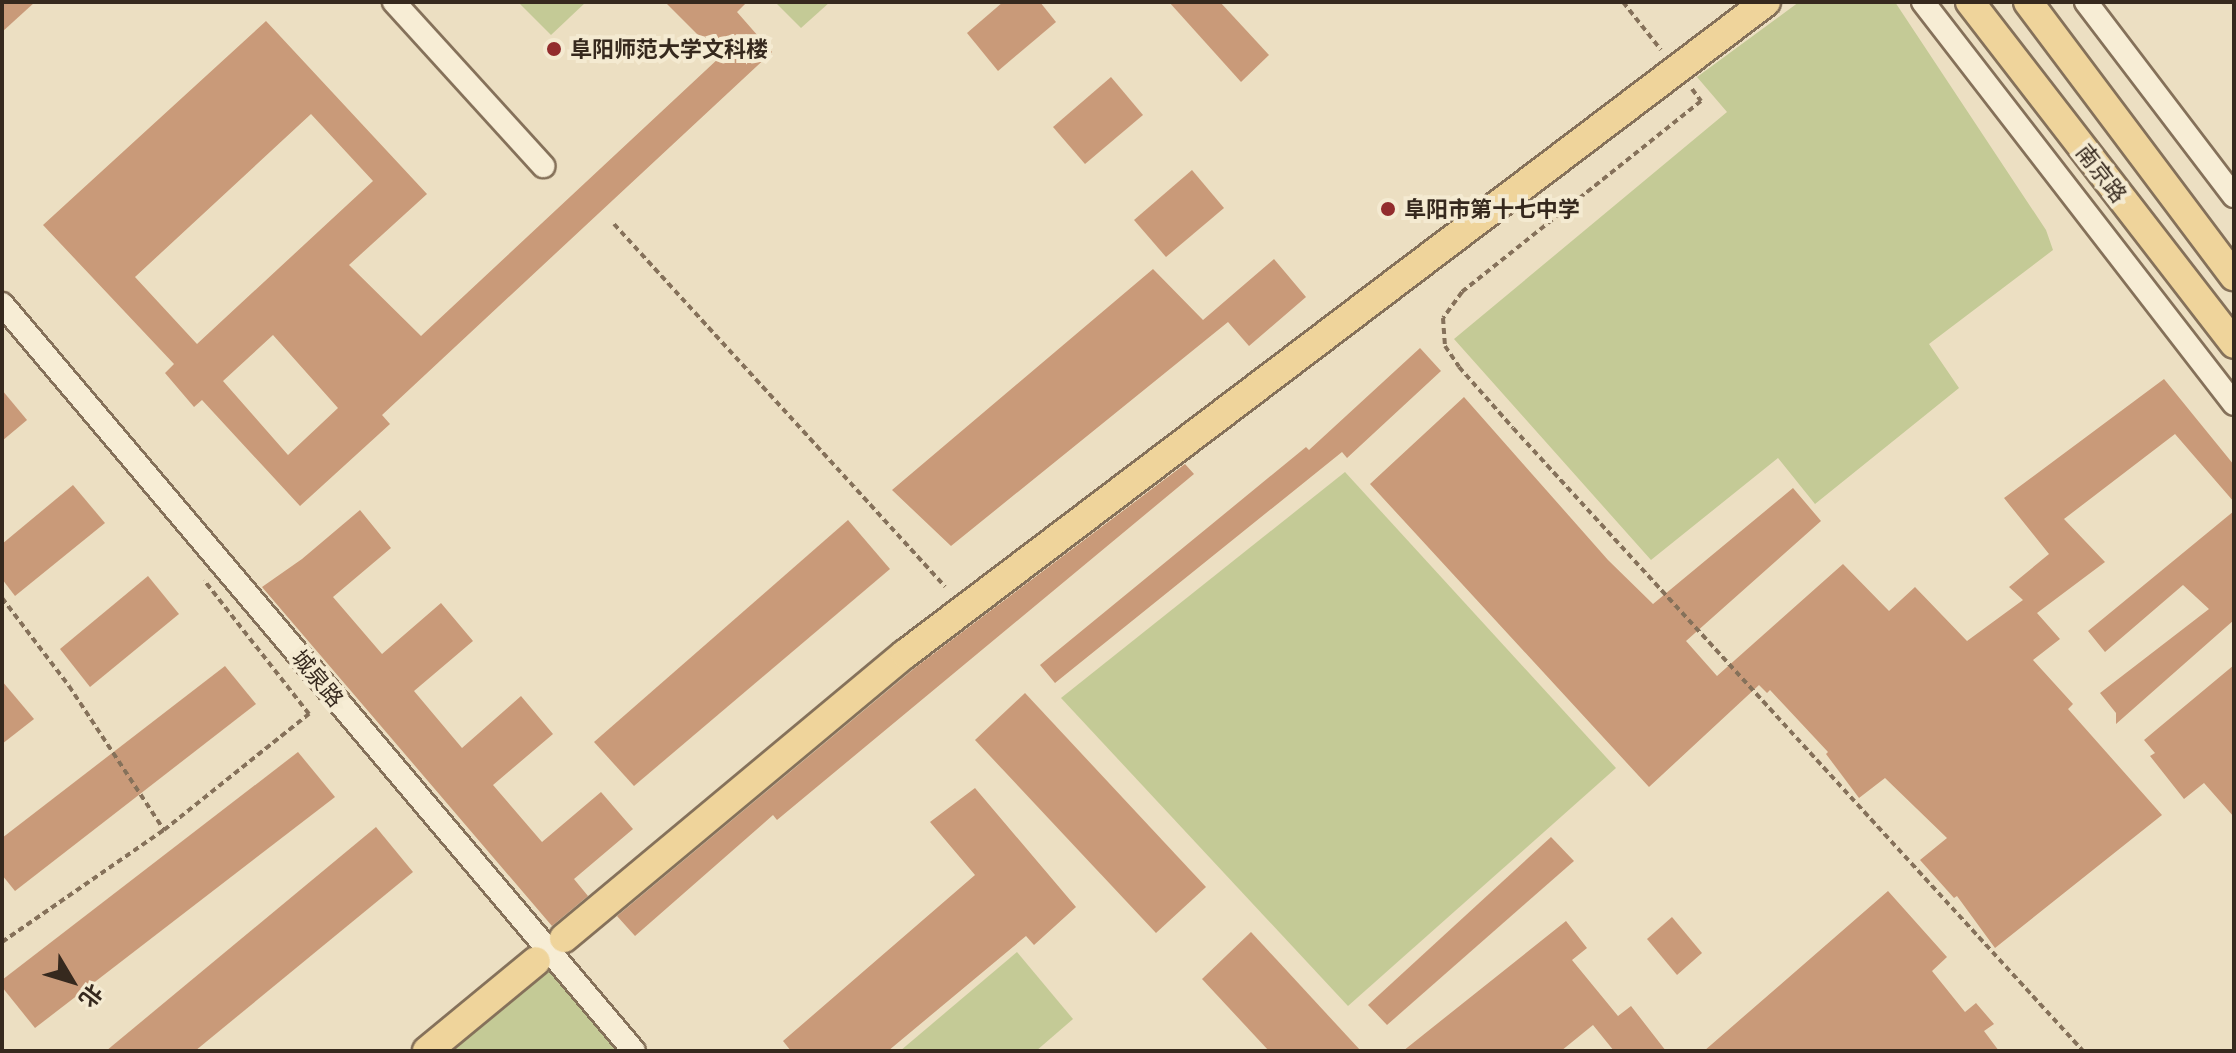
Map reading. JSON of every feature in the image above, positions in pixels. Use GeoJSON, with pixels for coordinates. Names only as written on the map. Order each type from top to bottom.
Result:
{"type":"FeatureCollection","features":[{"type":"Feature","properties":{"kind":"main road"},"geometry":{"type":"LineString","coordinates":[[564,938],[905,654],[1766,2]]}},
{"type":"Feature","properties":{"kind":"main road","name":"南京路"},"geometry":{"type":"LineString","coordinates":[[1970,2],[2234,344]]}},
{"type":"Feature","properties":{"kind":"main road","name":"南京路"},"geometry":{"type":"LineString","coordinates":[[2028,2],[2234,276]]}},
{"type":"Feature","properties":{"kind":"main road"},"geometry":{"type":"LineString","coordinates":[[427,1051],[536,961]]}},
{"type":"Feature","properties":{"kind":"street"},"geometry":{"type":"LineString","coordinates":[[394,2],[543,166]]}},
{"type":"Feature","properties":{"kind":"street"},"geometry":{"type":"LineString","coordinates":[[1923,2],[2234,404]]}},
{"type":"Feature","properties":{"kind":"street"},"geometry":{"type":"LineString","coordinates":[[2086,2],[2234,196]]}},
{"type":"Feature","properties":{"kind":"street","name":"城泉路"},"geometry":{"type":"LineString","coordinates":[[2,304],[634,1051]]}},
{"type":"Feature","properties":{"kind":"path"},"geometry":{"type":"LineString","coordinates":[[1623,2],[1701,101],[1462,292],[1443,318],[1445,346],[1459,367],[1513,428],[2083,1051]]}},
{"type":"Feature","properties":{"kind":"path"},"geometry":{"type":"LineString","coordinates":[[614,224],[945,586]]}},
{"type":"Feature","properties":{"kind":"path"},"geometry":{"type":"LineString","coordinates":[[2,942],[164,830],[309,714],[202,578]]}},
{"type":"Feature","properties":{"kind":"path"},"geometry":{"type":"LineString","coordinates":[[2,598],[69,686],[164,830]]}},
{"type":"Feature","properties":{"kind":"green space"},"geometry":{"type":"Polygon","coordinates":[[[518,2],[586,2],[551,35],[518,2]]]}},
{"type":"Feature","properties":{"kind":"green space"},"geometry":{"type":"Polygon","coordinates":[[[775,2],[830,2],[801,28],[775,2]]]}},
{"type":"Feature","properties":{"kind":"green space"},"geometry":{"type":"Polygon","coordinates":[[[1799,2],[1895,2],[2046,230],[2053,250],[1929,344],[1959,388],[1815,504],[1778,458],[1651,560],[1454,339],[1727,112],[1697,77],[1799,2]]]}},
{"type":"Feature","properties":{"kind":"green space"},"geometry":{"type":"Polygon","coordinates":[[[1345,472],[1616,768],[1348,1006],[1061,698],[1345,472]]]}},
{"type":"Feature","properties":{"kind":"green space"},"geometry":{"type":"Polygon","coordinates":[[[1017,952],[1073,1019],[1036,1051],[900,1051],[1017,952]]]}},
{"type":"Feature","properties":{"kind":"green space"},"geometry":{"type":"Polygon","coordinates":[[[550,965],[627,1051],[445,1051],[550,965]]]}},
{"type":"Feature","properties":{"kind":"building"},"geometry":{"type":"Polygon","coordinates":[[[2,2],[35,2],[2,32],[2,2]]]}},
{"type":"Feature","properties":{"kind":"building"},"geometry":{"type":"Polygon","coordinates":[[[665,2],[747,2],[737,12],[772,52],[382,415],[390,424],[300,506],[202,400],[194,407],[165,373],[174,364],[43,225],[266,21],[427,194],[349,265],[421,336],[720,57],[665,2]],[[311,114],[135,277],[197,344],[373,181],[311,114]],[[273,335],[223,381],[288,455],[338,408],[273,335]]]}},
{"type":"Feature","properties":{"kind":"building"},"geometry":{"type":"Polygon","coordinates":[[[1003,2],[1040,2],[1056,22],[998,71],[967,33],[1003,2]]]}},
{"type":"Feature","properties":{"kind":"building"},"geometry":{"type":"Polygon","coordinates":[[[1169,2],[1220,2],[1269,55],[1241,82],[1169,2]]]}},
{"type":"Feature","properties":{"kind":"building"},"geometry":{"type":"Polygon","coordinates":[[[1111,77],[1143,115],[1085,164],[1053,127],[1111,77]]]}},
{"type":"Feature","properties":{"kind":"building"},"geometry":{"type":"Polygon","coordinates":[[[1192,170],[1224,208],[1166,257],[1134,220],[1192,170]]]}},
{"type":"Feature","properties":{"kind":"building"},"geometry":{"type":"Polygon","coordinates":[[[1274,259],[1306,297],[1249,346],[1228,322],[951,546],[892,490],[1153,269],[1203,320],[1274,259]]]}},
{"type":"Feature","properties":{"kind":"building"},"geometry":{"type":"Polygon","coordinates":[[[1420,348],[1441,371],[1347,458],[1342,452],[1055,683],[1040,665],[1306,447],[1309,450],[1420,348]]]}},
{"type":"Feature","properties":{"kind":"building"},"geometry":{"type":"Polygon","coordinates":[[[2164,379],[2234,465],[2234,502],[2175,434],[2064,519],[2105,562],[2037,613],[2060,639],[2033,660],[2073,704],[2068,709],[2162,815],[1995,948],[1957,896],[1954,898],[1920,860],[1947,838],[1885,778],[1859,798],[1826,754],[1828,752],[1770,690],[1767,693],[1759,685],[1649,787],[1370,484],[1464,397],[1608,560],[1653,604],[1793,488],[1821,521],[1686,641],[1717,676],[1843,564],[1889,611],[1915,587],[1967,641],[2023,600],[2009,587],[2049,554],[2004,498],[2164,379]]]}},
{"type":"Feature","properties":{"kind":"building"},"geometry":{"type":"Polygon","coordinates":[[[2,390],[27,420],[2,441],[2,390]]]}},
{"type":"Feature","properties":{"kind":"building"},"geometry":{"type":"Polygon","coordinates":[[[1185,464],[1194,474],[777,820],[773,815],[635,936],[617,916],[916,667],[1185,464]]]}},
{"type":"Feature","properties":{"kind":"building"},"geometry":{"type":"Polygon","coordinates":[[[73,485],[105,523],[15,596],[2,579],[2,544],[73,485]]]}},
{"type":"Feature","properties":{"kind":"building"},"geometry":{"type":"Polygon","coordinates":[[[360,510],[391,548],[333,597],[382,654],[441,603],[473,641],[414,691],[462,748],[521,696],[553,734],[493,785],[542,842],[601,792],[633,829],[574,879],[588,896],[552,926],[262,587],[302,559],[360,510]]]}},
{"type":"Feature","properties":{"kind":"building"},"geometry":{"type":"Polygon","coordinates":[[[2234,511],[2234,620],[2116,724],[2116,713],[2100,693],[2209,609],[2183,585],[2105,652],[2088,631],[2234,511]]]}},
{"type":"Feature","properties":{"kind":"building"},"geometry":{"type":"Polygon","coordinates":[[[848,520],[890,569],[634,786],[594,742],[848,520]]]}},
{"type":"Feature","properties":{"kind":"building"},"geometry":{"type":"Polygon","coordinates":[[[148,576],[179,614],[90,687],[60,649],[148,576]]]}},
{"type":"Feature","properties":{"kind":"building"},"geometry":{"type":"Polygon","coordinates":[[[2234,665],[2234,817],[2204,783],[2184,799],[2150,756],[2155,753],[2144,740],[2234,665]]]}},
{"type":"Feature","properties":{"kind":"building"},"geometry":{"type":"Polygon","coordinates":[[[225,666],[256,704],[15,891],[2,875],[2,838],[225,666]]]}},
{"type":"Feature","properties":{"kind":"building"},"geometry":{"type":"Polygon","coordinates":[[[2,681],[34,719],[2,744],[2,681]]]}},
{"type":"Feature","properties":{"kind":"building"},"geometry":{"type":"Polygon","coordinates":[[[1025,693],[1206,887],[1156,933],[975,740],[1025,693]]]}},
{"type":"Feature","properties":{"kind":"building"},"geometry":{"type":"Polygon","coordinates":[[[298,752],[335,797],[35,1028],[2,987],[2,980],[298,752]]]}},
{"type":"Feature","properties":{"kind":"building"},"geometry":{"type":"Polygon","coordinates":[[[975,788],[1076,907],[1034,945],[1026,936],[888,1051],[791,1051],[783,1041],[975,875],[930,822],[975,788]]]}},
{"type":"Feature","properties":{"kind":"building"},"geometry":{"type":"Polygon","coordinates":[[[376,827],[413,872],[195,1051],[106,1051],[376,827]]]}},
{"type":"Feature","properties":{"kind":"building"},"geometry":{"type":"Polygon","coordinates":[[[1551,837],[1574,861],[1387,1025],[1368,1005],[1551,837]]]}},
{"type":"Feature","properties":{"kind":"building"},"geometry":{"type":"Polygon","coordinates":[[[1888,891],[1947,957],[1932,971],[1965,1012],[1976,1003],[1994,1024],[1984,1031],[1999,1051],[1704,1051],[1888,891]]]}},
{"type":"Feature","properties":{"kind":"building"},"geometry":{"type":"Polygon","coordinates":[[[1672,917],[1702,953],[1677,975],[1647,939],[1672,917]]]}},
{"type":"Feature","properties":{"kind":"building"},"geometry":{"type":"Polygon","coordinates":[[[1566,921],[1587,948],[1572,960],[1618,1016],[1631,1006],[1666,1051],[1614,1051],[1593,1025],[1561,1051],[1403,1051],[1566,921]]]}},
{"type":"Feature","properties":{"kind":"building"},"geometry":{"type":"Polygon","coordinates":[[[1251,932],[1361,1051],[1269,1051],[1202,979],[1251,932]]]}},
{"type":"Feature","properties":{"kind":"place","name":"阜阳师范大学文科楼"},"geometry":{"type":"Point","coordinates":[554,49]}},
{"type":"Feature","properties":{"kind":"place","name":"阜阳市第十七中学"},"geometry":{"type":"Point","coordinates":[1388,209]}}]}
